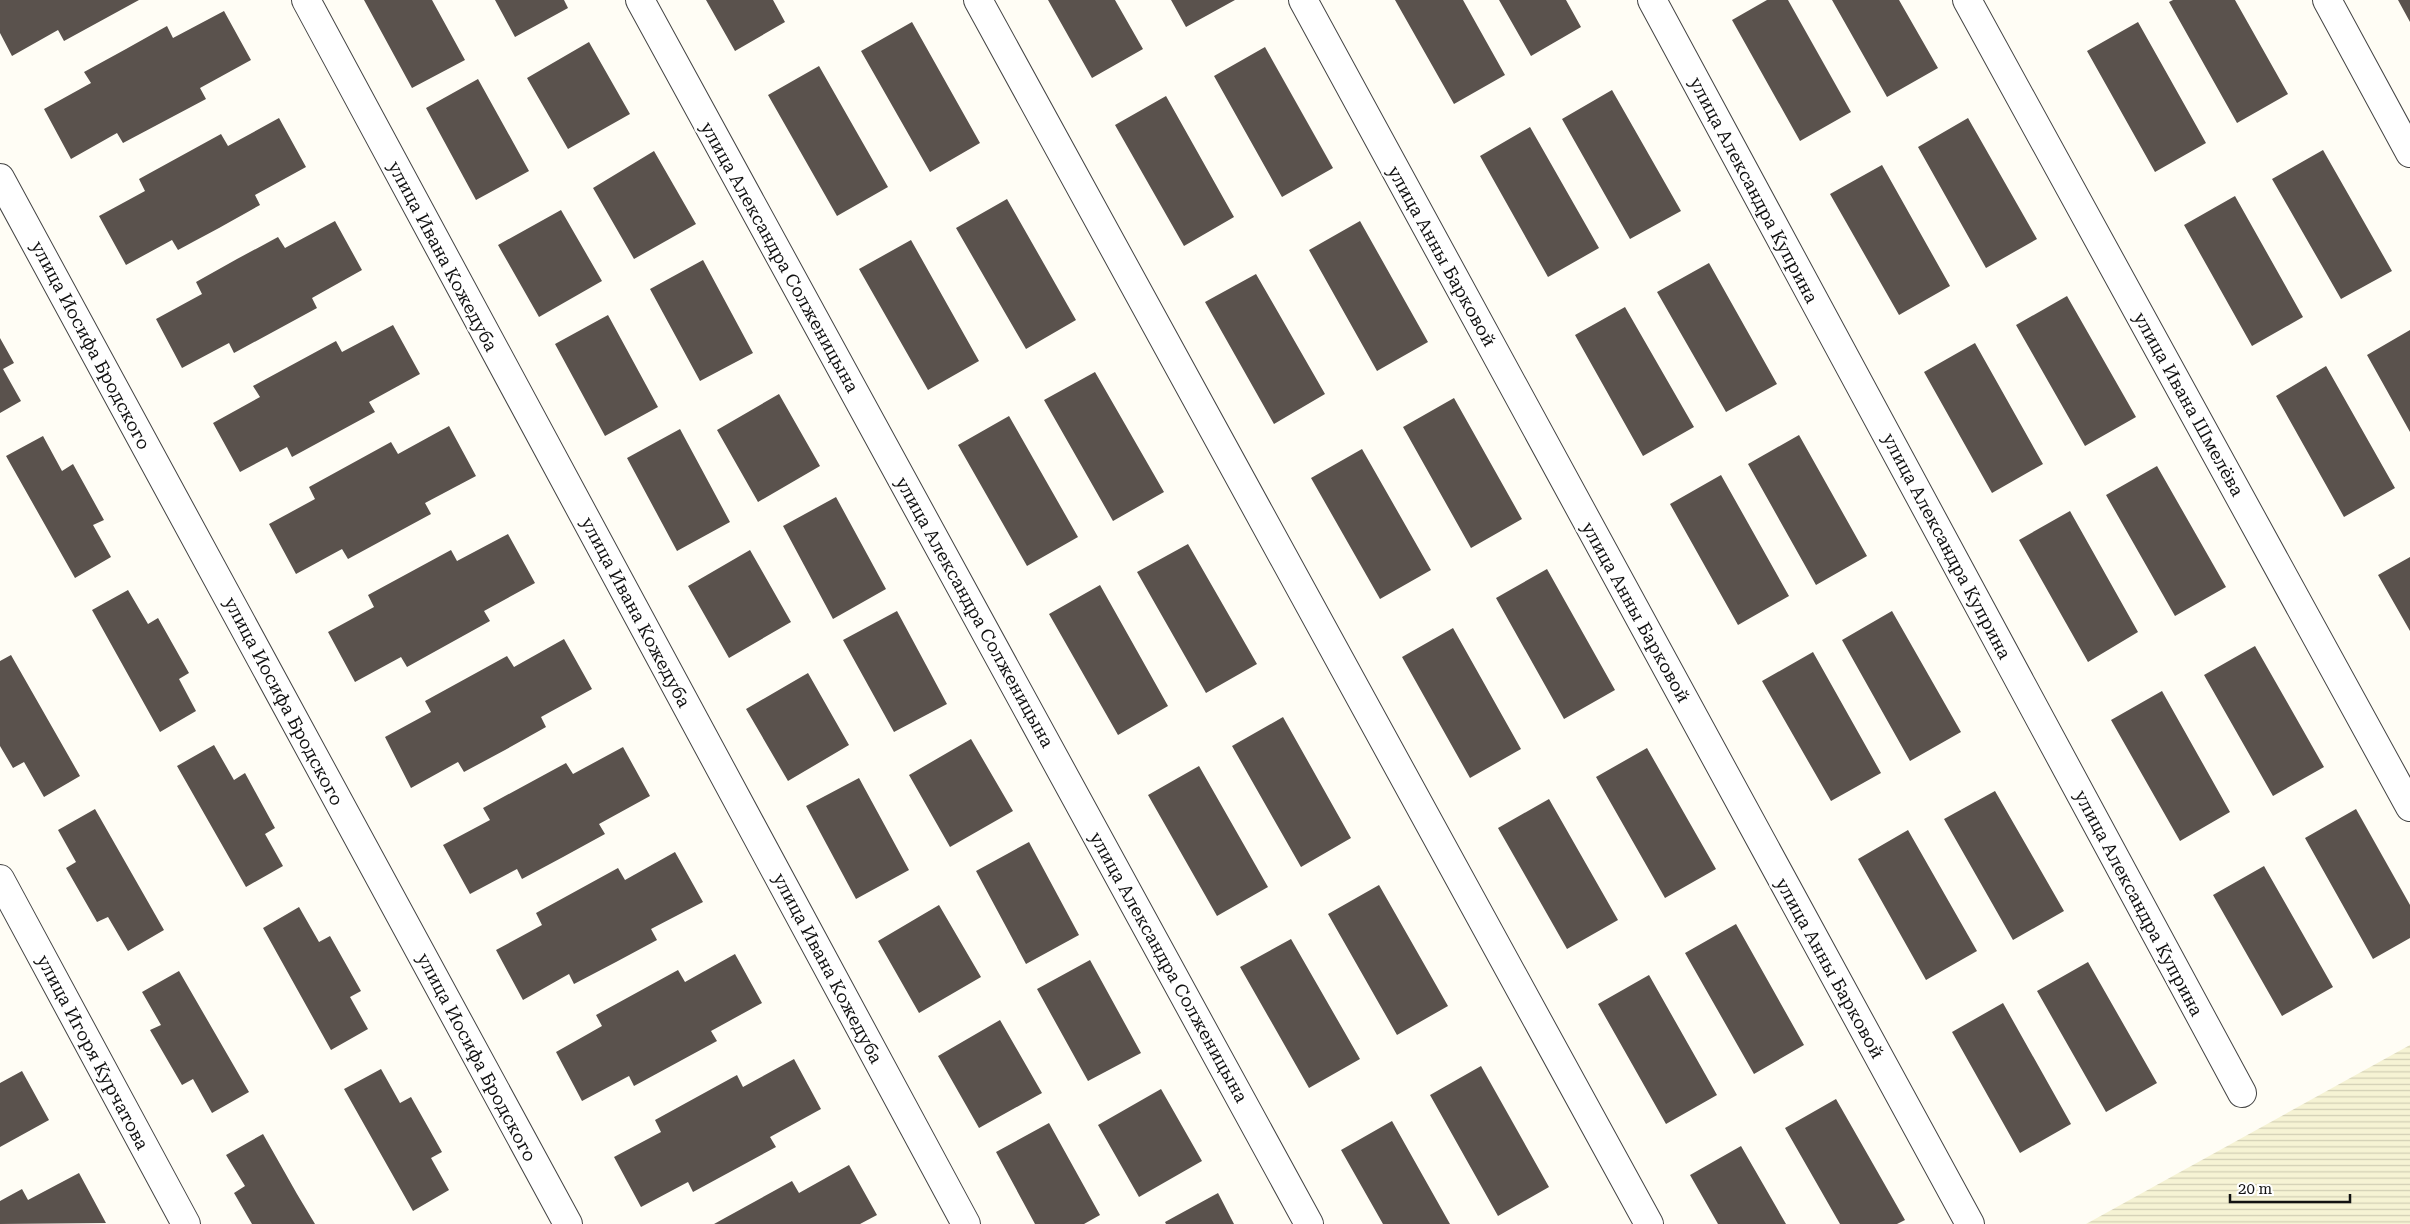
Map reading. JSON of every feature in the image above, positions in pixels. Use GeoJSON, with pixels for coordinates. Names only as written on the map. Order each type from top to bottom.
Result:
{"type":"FeatureCollection","features":[{"type":"Feature","properties":{"kind":"street","name":"улица Ивана Кожедуба"},"geometry":{"type":"LineString","coordinates":[[306,0],[966,1224]]}},
{"type":"Feature","properties":{"kind":"street","name":"улица Александра Солженицына"},"geometry":{"type":"LineString","coordinates":[[640,0],[1309,1224]]}},
{"type":"Feature","properties":{"kind":"street"},"geometry":{"type":"LineString","coordinates":[[978,0],[1649,1224]]}},
{"type":"Feature","properties":{"kind":"street","name":"улица Анны Барковой"},"geometry":{"type":"LineString","coordinates":[[1303,0],[1970,1224]]}},
{"type":"Feature","properties":{"kind":"street","name":"улица Александра Куприна"},"geometry":{"type":"LineString","coordinates":[[1652,0],[2242,1093]]}},
{"type":"Feature","properties":{"kind":"street","name":"улица Ивана Шмелёва"},"geometry":{"type":"LineString","coordinates":[[1967,0],[2410,807]]}},
{"type":"Feature","properties":{"kind":"street"},"geometry":{"type":"LineString","coordinates":[[2327,0],[2410,153]]}},
{"type":"Feature","properties":{"kind":"street","name":"улица Иосифа Бродского"},"geometry":{"type":"LineString","coordinates":[[0,178],[568,1224]]}},
{"type":"Feature","properties":{"kind":"street","name":"улица Игоря Курчатова"},"geometry":{"type":"LineString","coordinates":[[0,879],[186,1224]]}},
{"type":"Feature","properties":{"kind":"shaded area"},"geometry":{"type":"Polygon","coordinates":[[[2410,1045],[2410,1224],[2086,1224],[2410,1045]]]}},
{"type":"Feature","properties":{"kind":"building"},"geometry":{"type":"Polygon","coordinates":[[[0,0],[139,0],[64,41],[58,30],[12,56],[0,33],[0,0]]]}},
{"type":"Feature","properties":{"kind":"building"},"geometry":{"type":"Polygon","coordinates":[[[364,0],[432,0],[465,60],[412,88],[364,0]]]}},
{"type":"Feature","properties":{"kind":"building"},"geometry":{"type":"Polygon","coordinates":[[[495,0],[564,0],[568,8],[515,37],[495,0]]]}},
{"type":"Feature","properties":{"kind":"building"},"geometry":{"type":"Polygon","coordinates":[[[706,0],[773,0],[785,22],[735,51],[706,0]]]}},
{"type":"Feature","properties":{"kind":"building"},"geometry":{"type":"Polygon","coordinates":[[[1048,0],[1115,0],[1143,49],[1092,78],[1048,0]]]}},
{"type":"Feature","properties":{"kind":"building"},"geometry":{"type":"Polygon","coordinates":[[[1171,0],[1235,0],[1186,27],[1171,0]]]}},
{"type":"Feature","properties":{"kind":"building"},"geometry":{"type":"Polygon","coordinates":[[[1395,0],[1463,0],[1505,75],[1454,104],[1395,0]]]}},
{"type":"Feature","properties":{"kind":"building"},"geometry":{"type":"Polygon","coordinates":[[[1499,0],[1566,0],[1581,27],[1531,56],[1499,0]]]}},
{"type":"Feature","properties":{"kind":"building"},"geometry":{"type":"Polygon","coordinates":[[[1767,0],[1788,0],[1851,112],[1800,141],[1732,20],[1767,0]]]}},
{"type":"Feature","properties":{"kind":"building"},"geometry":{"type":"Polygon","coordinates":[[[1832,0],[1899,0],[1938,68],[1887,97],[1832,0]]]}},
{"type":"Feature","properties":{"kind":"building"},"geometry":{"type":"Polygon","coordinates":[[[2173,0],[2235,0],[2288,94],[2237,123],[2169,2],[2173,0]]]}},
{"type":"Feature","properties":{"kind":"building"},"geometry":{"type":"Polygon","coordinates":[[[2398,0],[2410,0],[2410,22],[2398,0]]]}},
{"type":"Feature","properties":{"kind":"building"},"geometry":{"type":"Polygon","coordinates":[[[224,11],[251,60],[200,88],[206,99],[123,143],[117,133],[71,159],[44,109],[91,83],[84,72],[167,26],[173,38],[224,11]]]}},
{"type":"Feature","properties":{"kind":"building"},"geometry":{"type":"Polygon","coordinates":[[[912,22],[980,143],[930,172],[861,51],[912,22]]]}},
{"type":"Feature","properties":{"kind":"building"},"geometry":{"type":"Polygon","coordinates":[[[2138,22],[2206,143],[2155,172],[2087,51],[2138,22]]]}},
{"type":"Feature","properties":{"kind":"building"},"geometry":{"type":"Polygon","coordinates":[[[589,42],[630,114],[568,149],[527,78],[589,42]]]}},
{"type":"Feature","properties":{"kind":"building"},"geometry":{"type":"Polygon","coordinates":[[[1265,47],[1333,168],[1282,197],[1214,76],[1265,47]]]}},
{"type":"Feature","properties":{"kind":"building"},"geometry":{"type":"Polygon","coordinates":[[[819,66],[888,187],[837,216],[768,95],[819,66]]]}},
{"type":"Feature","properties":{"kind":"building"},"geometry":{"type":"Polygon","coordinates":[[[478,79],[529,171],[476,200],[426,108],[478,79]]]}},
{"type":"Feature","properties":{"kind":"building"},"geometry":{"type":"Polygon","coordinates":[[[1612,90],[1681,211],[1630,239],[1562,119],[1612,90]]]}},
{"type":"Feature","properties":{"kind":"building"},"geometry":{"type":"Polygon","coordinates":[[[1166,96],[1234,217],[1184,246],[1115,125],[1166,96]]]}},
{"type":"Feature","properties":{"kind":"building"},"geometry":{"type":"Polygon","coordinates":[[[279,118],[306,167],[255,195],[260,205],[219,228],[178,250],[172,240],[126,265],[99,216],[145,191],[139,179],[221,134],[228,146],[279,118]]]}},
{"type":"Feature","properties":{"kind":"building"},"geometry":{"type":"Polygon","coordinates":[[[1968,118],[2037,239],[1986,268],[1918,147],[1968,118]]]}},
{"type":"Feature","properties":{"kind":"building"},"geometry":{"type":"Polygon","coordinates":[[[1530,127],[1599,248],[1548,277],[1480,156],[1530,127]]]}},
{"type":"Feature","properties":{"kind":"building"},"geometry":{"type":"Polygon","coordinates":[[[2323,150],[2392,271],[2341,299],[2272,179],[2323,150]]]}},
{"type":"Feature","properties":{"kind":"building"},"geometry":{"type":"Polygon","coordinates":[[[654,151],[696,224],[634,259],[593,188],[654,151]]]}},
{"type":"Feature","properties":{"kind":"building"},"geometry":{"type":"Polygon","coordinates":[[[1882,165],[1950,286],[1899,315],[1830,194],[1882,165]]]}},
{"type":"Feature","properties":{"kind":"building"},"geometry":{"type":"Polygon","coordinates":[[[2235,196],[2303,317],[2252,346],[2184,225],[2235,196]]]}},
{"type":"Feature","properties":{"kind":"building"},"geometry":{"type":"Polygon","coordinates":[[[1007,199],[1076,320],[1026,349],[956,228],[1007,199]]]}},
{"type":"Feature","properties":{"kind":"building"},"geometry":{"type":"Polygon","coordinates":[[[561,210],[602,281],[539,317],[498,245],[561,210]]]}},
{"type":"Feature","properties":{"kind":"building"},"geometry":{"type":"Polygon","coordinates":[[[335,221],[362,270],[312,298],[317,308],[234,353],[229,343],[182,368],[156,319],[202,294],[196,282],[237,259],[278,237],[285,248],[335,221]]]}},
{"type":"Feature","properties":{"kind":"building"},"geometry":{"type":"Polygon","coordinates":[[[1360,221],[1428,342],[1377,371],[1309,250],[1360,221]]]}},
{"type":"Feature","properties":{"kind":"building"},"geometry":{"type":"Polygon","coordinates":[[[911,240],[979,361],[928,390],[859,269],[911,240]]]}},
{"type":"Feature","properties":{"kind":"building"},"geometry":{"type":"Polygon","coordinates":[[[703,260],[753,353],[700,381],[650,289],[703,260]]]}},
{"type":"Feature","properties":{"kind":"building"},"geometry":{"type":"Polygon","coordinates":[[[1709,263],[1777,384],[1726,412],[1657,292],[1709,263]]]}},
{"type":"Feature","properties":{"kind":"building"},"geometry":{"type":"Polygon","coordinates":[[[1256,274],[1325,394],[1274,424],[1205,302],[1256,274]]]}},
{"type":"Feature","properties":{"kind":"building"},"geometry":{"type":"Polygon","coordinates":[[[2067,296],[2136,417],[2085,446],[2016,325],[2067,296]]]}},
{"type":"Feature","properties":{"kind":"building"},"geometry":{"type":"Polygon","coordinates":[[[1625,307],[1694,427],[1643,456],[1575,335],[1625,307]]]}},
{"type":"Feature","properties":{"kind":"building"},"geometry":{"type":"Polygon","coordinates":[[[608,315],[658,407],[605,436],[555,344],[608,315]]]}},
{"type":"Feature","properties":{"kind":"building"},"geometry":{"type":"Polygon","coordinates":[[[393,325],[420,374],[369,402],[375,412],[292,457],[287,447],[240,472],[213,423],[260,397],[253,386],[336,341],[342,352],[393,325]]]}},
{"type":"Feature","properties":{"kind":"building"},"geometry":{"type":"Polygon","coordinates":[[[2410,330],[2410,432],[2367,355],[2410,330]]]}},
{"type":"Feature","properties":{"kind":"building"},"geometry":{"type":"Polygon","coordinates":[[[0,338],[14,363],[3,369],[21,401],[0,413],[0,338]]]}},
{"type":"Feature","properties":{"kind":"building"},"geometry":{"type":"Polygon","coordinates":[[[1975,343],[2043,464],[1992,493],[1924,372],[1975,343]]]}},
{"type":"Feature","properties":{"kind":"building"},"geometry":{"type":"Polygon","coordinates":[[[2326,366],[2395,488],[2344,517],[2276,396],[2326,366]]]}},
{"type":"Feature","properties":{"kind":"building"},"geometry":{"type":"Polygon","coordinates":[[[1095,372],[1164,492],[1113,521],[1044,400],[1095,372]]]}},
{"type":"Feature","properties":{"kind":"building"},"geometry":{"type":"Polygon","coordinates":[[[779,394],[820,466],[758,502],[717,430],[779,394]]]}},
{"type":"Feature","properties":{"kind":"building"},"geometry":{"type":"Polygon","coordinates":[[[1454,398],[1522,519],[1471,548],[1403,427],[1454,398]]]}},
{"type":"Feature","properties":{"kind":"building"},"geometry":{"type":"Polygon","coordinates":[[[1009,416],[1078,537],[1027,566],[958,445],[1009,416]]]}},
{"type":"Feature","properties":{"kind":"building"},"geometry":{"type":"Polygon","coordinates":[[[449,426],[476,476],[425,503],[431,514],[348,559],[342,549],[296,574],[269,524],[315,499],[309,487],[391,442],[398,454],[449,426]]]}},
{"type":"Feature","properties":{"kind":"building"},"geometry":{"type":"Polygon","coordinates":[[[680,429],[730,522],[677,551],[627,458],[680,429]]]}},
{"type":"Feature","properties":{"kind":"building"},"geometry":{"type":"Polygon","coordinates":[[[1799,435],[1867,556],[1816,585],[1748,464],[1799,435]]]}},
{"type":"Feature","properties":{"kind":"building"},"geometry":{"type":"Polygon","coordinates":[[[43,436],[62,471],[73,464],[104,520],[93,525],[111,557],[75,578],[6,456],[43,436]]]}},
{"type":"Feature","properties":{"kind":"building"},"geometry":{"type":"Polygon","coordinates":[[[1362,449],[1431,570],[1380,599],[1311,478],[1362,449]]]}},
{"type":"Feature","properties":{"kind":"building"},"geometry":{"type":"Polygon","coordinates":[[[2157,466],[2226,587],[2175,616],[2106,495],[2157,466]]]}},
{"type":"Feature","properties":{"kind":"building"},"geometry":{"type":"Polygon","coordinates":[[[1721,475],[1789,596],[1738,625],[1670,504],[1721,475]]]}},
{"type":"Feature","properties":{"kind":"building"},"geometry":{"type":"Polygon","coordinates":[[[836,497],[886,589],[833,619],[783,526],[836,497]]]}},
{"type":"Feature","properties":{"kind":"building"},"geometry":{"type":"Polygon","coordinates":[[[2070,511],[2138,632],[2088,662],[2019,540],[2070,511]]]}},
{"type":"Feature","properties":{"kind":"building"},"geometry":{"type":"Polygon","coordinates":[[[508,534],[535,583],[484,611],[490,621],[407,667],[401,657],[355,682],[328,632],[374,607],[368,595],[451,550],[457,561],[508,534]]]}},
{"type":"Feature","properties":{"kind":"building"},"geometry":{"type":"Polygon","coordinates":[[[1188,544],[1257,664],[1206,693],[1137,572],[1188,544]]]}},
{"type":"Feature","properties":{"kind":"building"},"geometry":{"type":"Polygon","coordinates":[[[750,550],[791,622],[729,658],[688,586],[750,550]]]}},
{"type":"Feature","properties":{"kind":"building"},"geometry":{"type":"Polygon","coordinates":[[[2410,557],[2410,631],[2378,575],[2410,557]]]}},
{"type":"Feature","properties":{"kind":"building"},"geometry":{"type":"Polygon","coordinates":[[[1547,569],[1615,690],[1564,719],[1496,598],[1547,569]]]}},
{"type":"Feature","properties":{"kind":"building"},"geometry":{"type":"Polygon","coordinates":[[[1100,585],[1168,706],[1118,735],[1049,614],[1100,585]]]}},
{"type":"Feature","properties":{"kind":"building"},"geometry":{"type":"Polygon","coordinates":[[[128,590],[148,624],[158,618],[189,673],[179,679],[196,711],[160,732],[92,610],[128,590]]]}},
{"type":"Feature","properties":{"kind":"building"},"geometry":{"type":"Polygon","coordinates":[[[897,611],[947,704],[894,732],[843,640],[897,611]]]}},
{"type":"Feature","properties":{"kind":"building"},"geometry":{"type":"Polygon","coordinates":[[[1892,611],[1961,732],[1910,761],[1842,640],[1892,611]]]}},
{"type":"Feature","properties":{"kind":"building"},"geometry":{"type":"Polygon","coordinates":[[[1453,628],[1521,749],[1470,778],[1402,657],[1453,628]]]}},
{"type":"Feature","properties":{"kind":"building"},"geometry":{"type":"Polygon","coordinates":[[[564,639],[592,689],[541,717],[546,727],[505,750],[464,772],[458,762],[411,788],[385,737],[431,712],[425,701],[507,656],[514,667],[564,639]]]}},
{"type":"Feature","properties":{"kind":"building"},"geometry":{"type":"Polygon","coordinates":[[[2255,646],[2324,767],[2273,796],[2204,675],[2255,646]]]}},
{"type":"Feature","properties":{"kind":"building"},"geometry":{"type":"Polygon","coordinates":[[[1813,652],[1881,773],[1831,801],[1762,681],[1813,652]]]}},
{"type":"Feature","properties":{"kind":"building"},"geometry":{"type":"Polygon","coordinates":[[[11,655],[80,776],[44,797],[24,762],[13,768],[0,746],[0,661],[11,655]]]}},
{"type":"Feature","properties":{"kind":"building"},"geometry":{"type":"Polygon","coordinates":[[[808,673],[849,745],[788,781],[746,709],[808,673]]]}},
{"type":"Feature","properties":{"kind":"building"},"geometry":{"type":"Polygon","coordinates":[[[2162,691],[2230,812],[2180,841],[2111,720],[2162,691]]]}},
{"type":"Feature","properties":{"kind":"building"},"geometry":{"type":"Polygon","coordinates":[[[1283,717],[1351,838],[1301,867],[1232,746],[1283,717]]]}},
{"type":"Feature","properties":{"kind":"building"},"geometry":{"type":"Polygon","coordinates":[[[971,739],[1013,811],[950,847],[909,775],[971,739]]]}},
{"type":"Feature","properties":{"kind":"building"},"geometry":{"type":"Polygon","coordinates":[[[214,745],[234,780],[245,773],[275,828],[265,834],[283,866],[246,887],[177,766],[214,745]]]}},
{"type":"Feature","properties":{"kind":"building"},"geometry":{"type":"Polygon","coordinates":[[[623,747],[650,796],[599,824],[605,834],[563,857],[522,879],[517,869],[470,894],[443,845],[490,820],[483,808],[566,763],[573,774],[623,747]]]}},
{"type":"Feature","properties":{"kind":"building"},"geometry":{"type":"Polygon","coordinates":[[[1647,748],[1716,869],[1665,898],[1596,777],[1647,748]]]}},
{"type":"Feature","properties":{"kind":"building"},"geometry":{"type":"Polygon","coordinates":[[[1199,766],[1268,887],[1217,916],[1148,795],[1199,766]]]}},
{"type":"Feature","properties":{"kind":"building"},"geometry":{"type":"Polygon","coordinates":[[[859,778],[909,870],[856,899],[806,806],[859,778]]]}},
{"type":"Feature","properties":{"kind":"building"},"geometry":{"type":"Polygon","coordinates":[[[1995,791],[2064,911],[2013,940],[1944,819],[1995,791]]]}},
{"type":"Feature","properties":{"kind":"building"},"geometry":{"type":"Polygon","coordinates":[[[1549,799],[1618,920],[1567,949],[1498,828],[1549,799]]]}},
{"type":"Feature","properties":{"kind":"building"},"geometry":{"type":"Polygon","coordinates":[[[95,809],[164,930],[128,951],[108,917],[97,922],[66,868],[76,862],[58,830],[95,809]]]}},
{"type":"Feature","properties":{"kind":"building"},"geometry":{"type":"Polygon","coordinates":[[[2356,809],[2410,905],[2410,938],[2373,959],[2305,838],[2356,809]]]}},
{"type":"Feature","properties":{"kind":"building"},"geometry":{"type":"Polygon","coordinates":[[[1908,830],[1977,951],[1926,980],[1858,859],[1908,830]]]}},
{"type":"Feature","properties":{"kind":"building"},"geometry":{"type":"Polygon","coordinates":[[[1029,842],[1079,935],[1026,964],[976,871],[1029,842]]]}},
{"type":"Feature","properties":{"kind":"building"},"geometry":{"type":"Polygon","coordinates":[[[675,852],[703,902],[651,929],[657,940],[574,984],[569,974],[523,1000],[496,950],[542,925],[536,913],[618,868],[625,880],[675,852]]]}},
{"type":"Feature","properties":{"kind":"building"},"geometry":{"type":"Polygon","coordinates":[[[2264,866],[2333,987],[2282,1016],[2213,895],[2264,866]]]}},
{"type":"Feature","properties":{"kind":"building"},"geometry":{"type":"Polygon","coordinates":[[[1379,885],[1448,1006],[1397,1035],[1328,914],[1379,885]]]}},
{"type":"Feature","properties":{"kind":"building"},"geometry":{"type":"Polygon","coordinates":[[[939,905],[981,977],[919,1013],[878,941],[939,905]]]}},
{"type":"Feature","properties":{"kind":"building"},"geometry":{"type":"Polygon","coordinates":[[[299,907],[319,942],[330,936],[361,991],[350,997],[368,1029],[331,1050],[263,928],[299,907]]]}},
{"type":"Feature","properties":{"kind":"building"},"geometry":{"type":"Polygon","coordinates":[[[1736,924],[1804,1045],[1754,1074],[1685,953],[1736,924]]]}},
{"type":"Feature","properties":{"kind":"building"},"geometry":{"type":"Polygon","coordinates":[[[1291,939],[1360,1059],[1309,1088],[1240,967],[1291,939]]]}},
{"type":"Feature","properties":{"kind":"building"},"geometry":{"type":"Polygon","coordinates":[[[735,954],[762,1003],[711,1031],[717,1041],[634,1086],[629,1076],[582,1101],[556,1052],[602,1026],[596,1015],[678,970],[685,982],[735,954]]]}},
{"type":"Feature","properties":{"kind":"building"},"geometry":{"type":"Polygon","coordinates":[[[1090,960],[1141,1053],[1088,1081],[1037,989],[1090,960]]]}},
{"type":"Feature","properties":{"kind":"building"},"geometry":{"type":"Polygon","coordinates":[[[2088,962],[2157,1083],[2106,1112],[2037,991],[2088,962]]]}},
{"type":"Feature","properties":{"kind":"building"},"geometry":{"type":"Polygon","coordinates":[[[179,971],[249,1092],[212,1113],[193,1079],[182,1085],[150,1030],[161,1025],[142,992],[179,971]]]}},
{"type":"Feature","properties":{"kind":"building"},"geometry":{"type":"Polygon","coordinates":[[[1649,975],[1717,1095],[1666,1124],[1598,1004],[1649,975]]]}},
{"type":"Feature","properties":{"kind":"building"},"geometry":{"type":"Polygon","coordinates":[[[2003,1003],[2071,1124],[2020,1153],[1952,1032],[2003,1003]]]}},
{"type":"Feature","properties":{"kind":"building"},"geometry":{"type":"Polygon","coordinates":[[[1000,1020],[1042,1093],[979,1128],[938,1056],[1000,1020]]]}},
{"type":"Feature","properties":{"kind":"building"},"geometry":{"type":"Polygon","coordinates":[[[794,1059],[821,1109],[770,1137],[776,1147],[693,1192],[688,1182],[641,1207],[614,1157],[661,1132],[655,1120],[737,1075],[743,1087],[794,1059]]]}},
{"type":"Feature","properties":{"kind":"building"},"geometry":{"type":"Polygon","coordinates":[[[1481,1066],[1549,1187],[1498,1216],[1430,1095],[1481,1066]]]}},
{"type":"Feature","properties":{"kind":"building"},"geometry":{"type":"Polygon","coordinates":[[[381,1069],[400,1103],[411,1097],[442,1152],[431,1158],[449,1190],[413,1211],[344,1089],[381,1069]]]}},
{"type":"Feature","properties":{"kind":"building"},"geometry":{"type":"Polygon","coordinates":[[[22,1071],[49,1120],[0,1147],[0,1083],[22,1071]]]}},
{"type":"Feature","properties":{"kind":"building"},"geometry":{"type":"Polygon","coordinates":[[[1161,1089],[1202,1161],[1139,1197],[1098,1125],[1161,1089]]]}},
{"type":"Feature","properties":{"kind":"building"},"geometry":{"type":"Polygon","coordinates":[[[1836,1099],[1905,1220],[1897,1224],[1840,1224],[1785,1128],[1836,1099]]]}},
{"type":"Feature","properties":{"kind":"building"},"geometry":{"type":"Polygon","coordinates":[[[1392,1121],[1450,1224],[1383,1224],[1341,1150],[1392,1121]]]}},
{"type":"Feature","properties":{"kind":"building"},"geometry":{"type":"Polygon","coordinates":[[[1049,1123],[1100,1215],[1084,1224],[1035,1224],[996,1152],[1049,1123]]]}},
{"type":"Feature","properties":{"kind":"building"},"geometry":{"type":"Polygon","coordinates":[[[263,1134],[315,1224],[252,1224],[234,1193],[245,1186],[226,1155],[263,1134]]]}},
{"type":"Feature","properties":{"kind":"building"},"geometry":{"type":"Polygon","coordinates":[[[1741,1146],[1786,1224],[1718,1224],[1690,1175],[1741,1146]]]}},
{"type":"Feature","properties":{"kind":"building"},"geometry":{"type":"Polygon","coordinates":[[[849,1165],[877,1215],[860,1224],[714,1224],[792,1181],[799,1193],[849,1165]]]}},
{"type":"Feature","properties":{"kind":"building"},"geometry":{"type":"Polygon","coordinates":[[[79,1173],[106,1223],[0,1224],[0,1201],[22,1189],[28,1200],[79,1173]]]}},
{"type":"Feature","properties":{"kind":"building"},"geometry":{"type":"Polygon","coordinates":[[[1218,1193],[1234,1224],[1166,1224],[1165,1222],[1218,1193]]]}}]}
